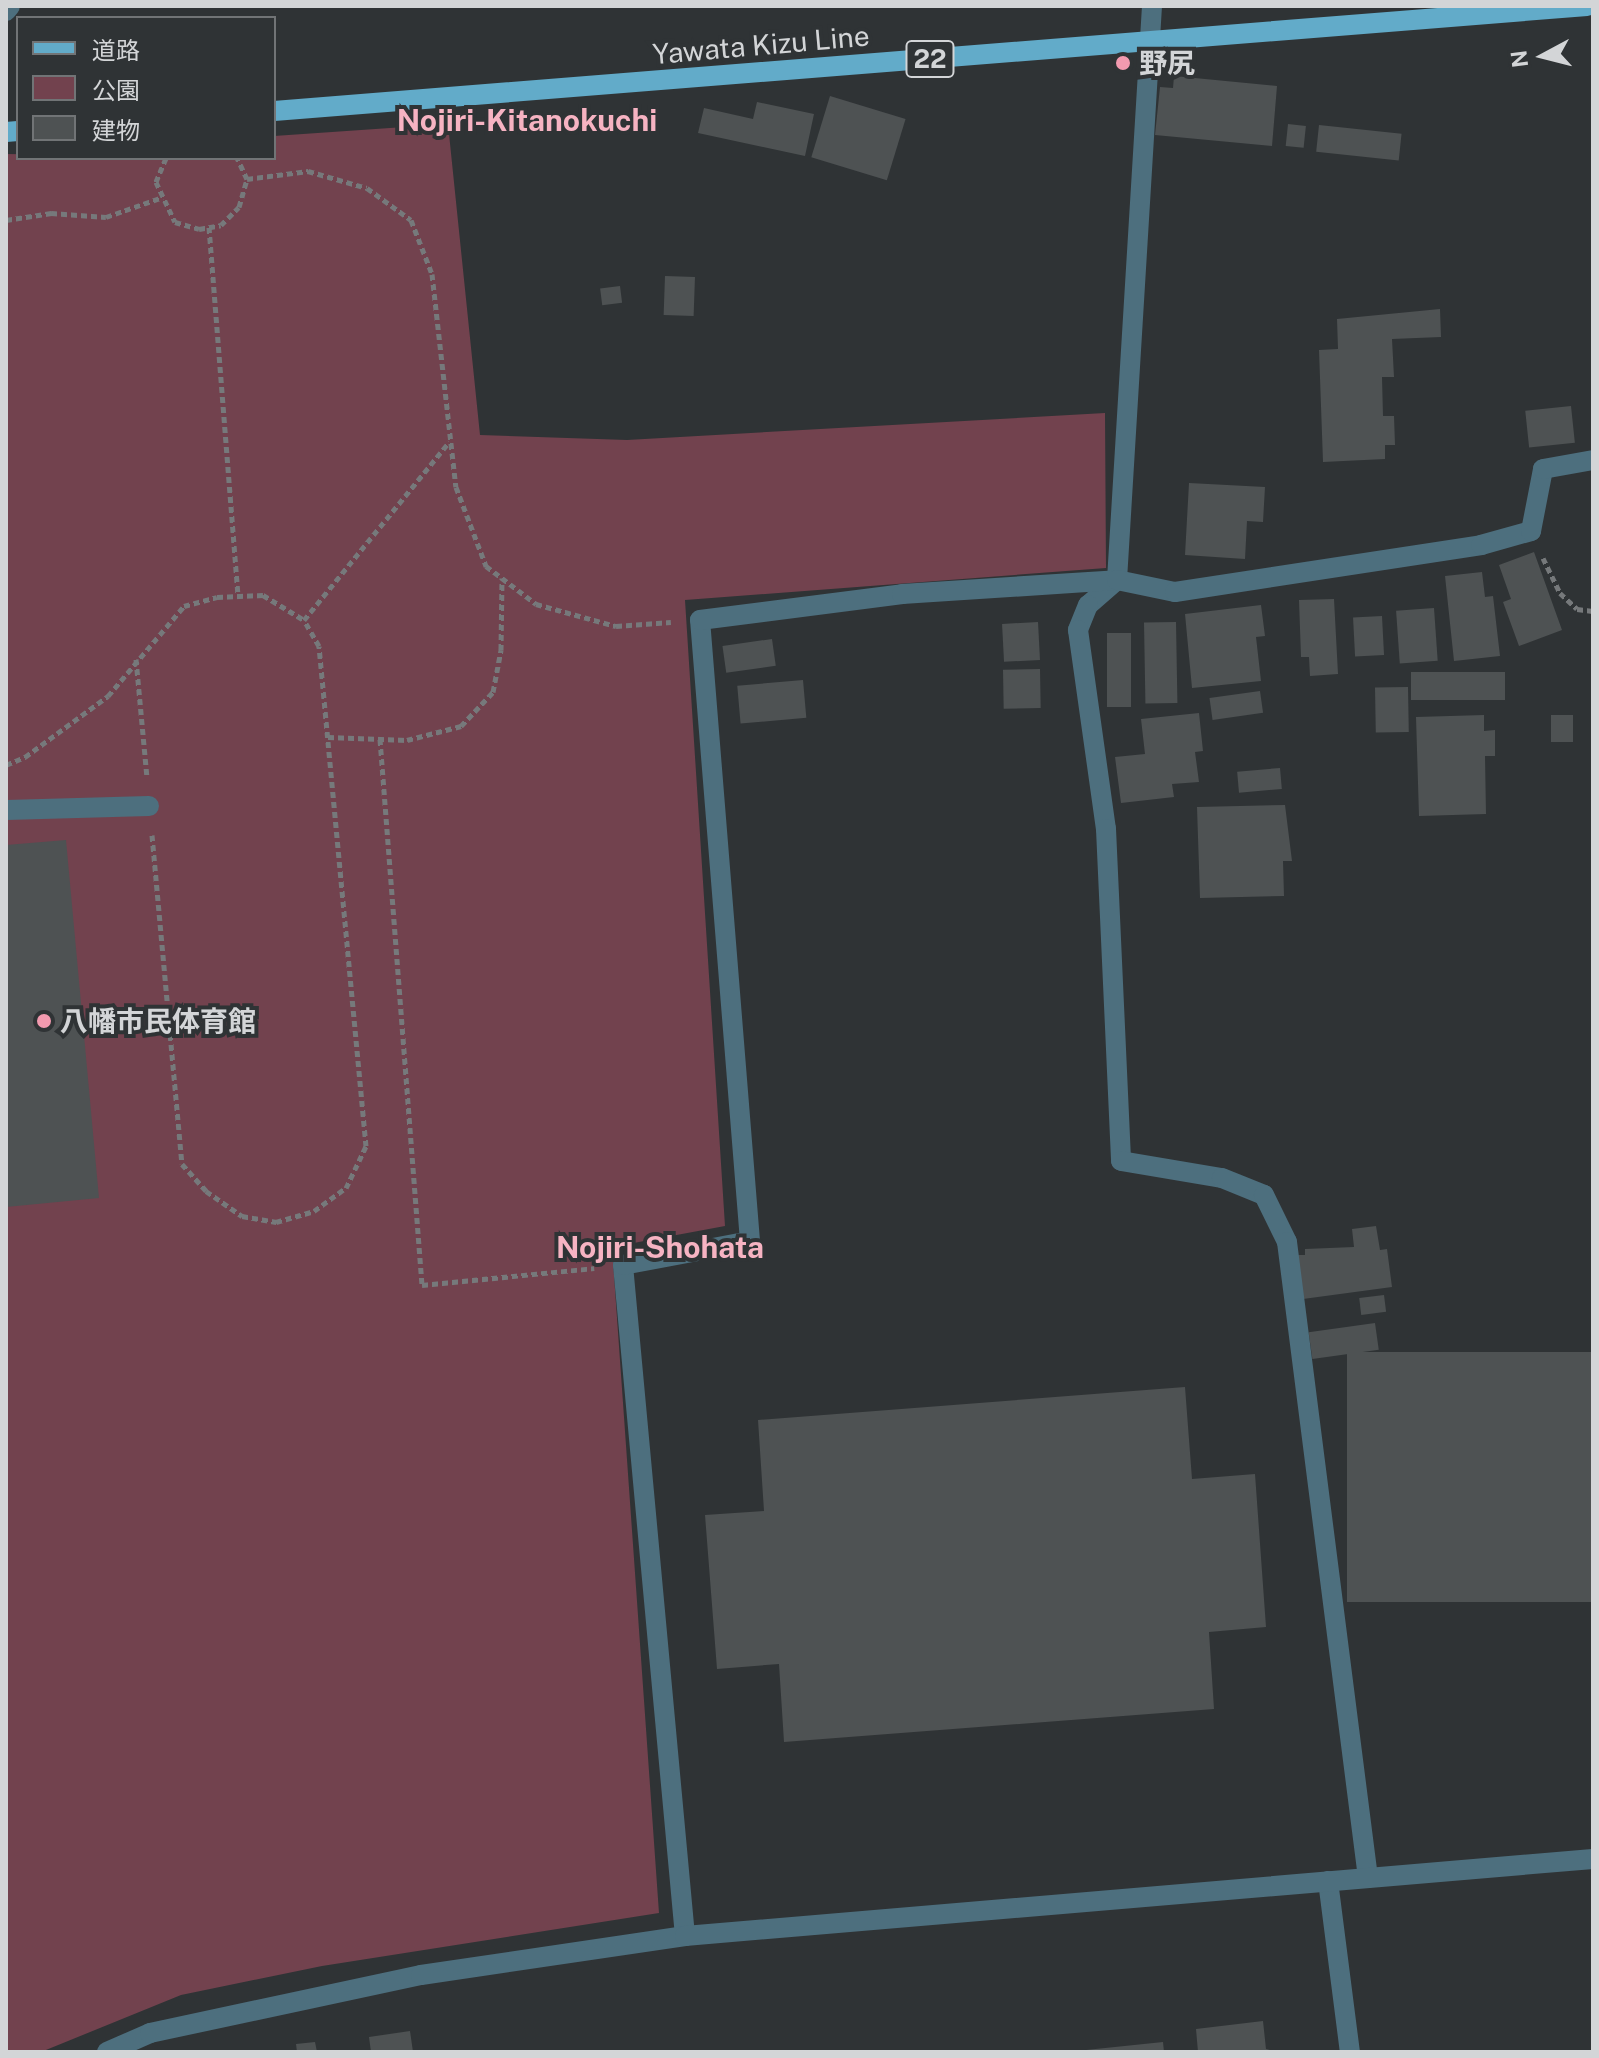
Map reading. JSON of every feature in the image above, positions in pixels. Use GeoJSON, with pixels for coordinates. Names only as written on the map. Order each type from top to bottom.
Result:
{"type":"FeatureCollection","features":[{"type":"Feature","properties":{"kind":"main road","name":"Yawata Kizu Line"},"geometry":{"type":"LineString","coordinates":[[276,111],[1587,6]]}},
{"type":"Feature","properties":{"kind":"street"},"geometry":{"type":"LineString","coordinates":[[6,11],[10,6]]}},
{"type":"Feature","properties":{"kind":"street"},"geometry":{"type":"LineString","coordinates":[[1152,6],[1117,580],[1088,605],[1078,630],[1106,829],[1121,1161],[1222,1178],[1264,1195],[1287,1242],[1368,1878]]}},
{"type":"Feature","properties":{"kind":"street"},"geometry":{"type":"LineString","coordinates":[[685,1936],[623,1265],[750,1241],[700,620],[902,594],[1117,580],[1175,592],[1481,545],[1531,531],[1543,469],[1593,460]]}},
{"type":"Feature","properties":{"kind":"street"},"geometry":{"type":"LineString","coordinates":[[6,810],[149,806]]}},
{"type":"Feature","properties":{"kind":"street"},"geometry":{"type":"LineString","coordinates":[[107,2052],[150,2033],[421,1975],[685,1936],[1593,1859]]}},
{"type":"Feature","properties":{"kind":"street"},"geometry":{"type":"LineString","coordinates":[[1328,1881],[1350,2052]]}},
{"type":"Feature","properties":{"kind":"path"},"geometry":{"type":"LineString","coordinates":[[165,160],[156,182],[175,222],[209,227],[221,225],[239,207],[247,179],[238,160]]}},
{"type":"Feature","properties":{"kind":"path"},"geometry":{"type":"LineString","coordinates":[[247,179],[308,171],[367,188],[411,220],[432,274],[450,441],[461,500],[486,566],[536,604],[616,626],[700,620]]}},
{"type":"Feature","properties":{"kind":"path"},"geometry":{"type":"LineString","coordinates":[[6,220],[51,213],[106,217],[163,197]]}},
{"type":"Feature","properties":{"kind":"path"},"geometry":{"type":"LineString","coordinates":[[209,227],[238,595]]}},
{"type":"Feature","properties":{"kind":"path"},"geometry":{"type":"LineString","coordinates":[[304,620],[450,441]]}},
{"type":"Feature","properties":{"kind":"path"},"geometry":{"type":"LineString","coordinates":[[1531,531],[1560,593],[1577,609],[1593,611]]}},
{"type":"Feature","properties":{"kind":"path"},"geometry":{"type":"LineString","coordinates":[[328,737],[407,740],[461,726],[493,692],[501,650],[502,577]]}},
{"type":"Feature","properties":{"kind":"path"},"geometry":{"type":"LineString","coordinates":[[6,765],[25,757],[108,696],[136,659],[184,606],[238,595],[263,595],[304,620],[319,646],[366,1146],[346,1188],[314,1211],[276,1222],[242,1216],[206,1191],[182,1164],[136,659]]}},
{"type":"Feature","properties":{"kind":"path"},"geometry":{"type":"LineString","coordinates":[[380,739],[422,1285],[623,1265]]}},
{"type":"Feature","properties":{"kind":"green space"},"geometry":{"type":"Polygon","coordinates":[[[448,124],[480,435],[627,440],[1105,413],[1106,568],[685,600],[725,1226],[612,1247],[659,1913],[322,1966],[181,1995],[41,2052],[6,2052],[6,154],[16,154],[16,160],[276,160],[276,136],[448,124]]]}},
{"type":"Feature","properties":{"kind":"building"},"geometry":{"type":"Polygon","coordinates":[[[1174,76],[1277,86],[1272,146],[1155,135],[1160,87],[1173,88],[1174,76]]]}},
{"type":"Feature","properties":{"kind":"building"},"geometry":{"type":"Polygon","coordinates":[[[830,96],[906,119],[887,180],[811,157],[830,96]]]}},
{"type":"Feature","properties":{"kind":"building"},"geometry":{"type":"Polygon","coordinates":[[[757,102],[814,114],[805,156],[698,133],[704,108],[753,119],[757,102]]]}},
{"type":"Feature","properties":{"kind":"building"},"geometry":{"type":"Polygon","coordinates":[[[1288,124],[1306,126],[1304,148],[1286,146],[1288,124]]]}},
{"type":"Feature","properties":{"kind":"building"},"geometry":{"type":"Polygon","coordinates":[[[1319,125],[1402,134],[1399,161],[1316,152],[1319,125]]]}},
{"type":"Feature","properties":{"kind":"building"},"geometry":{"type":"Polygon","coordinates":[[[665,276],[695,277],[694,316],[664,315],[665,276]]]}},
{"type":"Feature","properties":{"kind":"building"},"geometry":{"type":"Polygon","coordinates":[[[620,286],[622,303],[602,305],[600,288],[620,286]]]}},
{"type":"Feature","properties":{"kind":"building"},"geometry":{"type":"Polygon","coordinates":[[[1440,309],[1441,337],[1392,339],[1394,377],[1382,377],[1383,416],[1394,416],[1395,445],[1385,445],[1385,459],[1323,462],[1319,350],[1338,349],[1337,319],[1440,309]]]}},
{"type":"Feature","properties":{"kind":"building"},"geometry":{"type":"Polygon","coordinates":[[[1571,406],[1575,443],[1529,448],[1525,411],[1571,406]]]}},
{"type":"Feature","properties":{"kind":"building"},"geometry":{"type":"Polygon","coordinates":[[[1189,483],[1265,487],[1263,522],[1247,521],[1245,559],[1185,555],[1189,483]]]}},
{"type":"Feature","properties":{"kind":"building"},"geometry":{"type":"Polygon","coordinates":[[[1534,552],[1562,630],[1519,646],[1503,602],[1511,599],[1499,565],[1534,552]]]}},
{"type":"Feature","properties":{"kind":"building"},"geometry":{"type":"Polygon","coordinates":[[[1482,572],[1485,597],[1493,596],[1500,656],[1454,661],[1445,576],[1482,572]]]}},
{"type":"Feature","properties":{"kind":"building"},"geometry":{"type":"Polygon","coordinates":[[[1334,599],[1338,674],[1310,676],[1309,657],[1301,657],[1299,600],[1334,599]]]}},
{"type":"Feature","properties":{"kind":"building"},"geometry":{"type":"Polygon","coordinates":[[[1261,605],[1265,636],[1256,637],[1261,681],[1192,688],[1185,614],[1261,605]]]}},
{"type":"Feature","properties":{"kind":"building"},"geometry":{"type":"Polygon","coordinates":[[[1434,608],[1438,661],[1400,664],[1396,611],[1434,608]]]}},
{"type":"Feature","properties":{"kind":"building"},"geometry":{"type":"Polygon","coordinates":[[[1382,616],[1384,655],[1355,656],[1353,618],[1382,616]]]}},
{"type":"Feature","properties":{"kind":"building"},"geometry":{"type":"Polygon","coordinates":[[[1038,622],[1040,660],[1004,662],[1002,624],[1038,622]]]}},
{"type":"Feature","properties":{"kind":"building"},"geometry":{"type":"Polygon","coordinates":[[[1176,622],[1177,703],[1145,704],[1144,623],[1176,622]]]}},
{"type":"Feature","properties":{"kind":"building"},"geometry":{"type":"Polygon","coordinates":[[[1107,633],[1131,633],[1131,707],[1107,707],[1107,633]]]}},
{"type":"Feature","properties":{"kind":"building"},"geometry":{"type":"Polygon","coordinates":[[[772,639],[776,666],[726,673],[722,646],[772,639]]]}},
{"type":"Feature","properties":{"kind":"building"},"geometry":{"type":"Polygon","coordinates":[[[1040,669],[1041,708],[1004,709],[1003,670],[1040,669]]]}},
{"type":"Feature","properties":{"kind":"building"},"geometry":{"type":"Polygon","coordinates":[[[1411,672],[1505,672],[1505,700],[1411,700],[1411,672]]]}},
{"type":"Feature","properties":{"kind":"building"},"geometry":{"type":"Polygon","coordinates":[[[803,680],[806,718],[741,724],[737,686],[803,680]]]}},
{"type":"Feature","properties":{"kind":"building"},"geometry":{"type":"Polygon","coordinates":[[[1408,687],[1409,732],[1376,733],[1375,688],[1408,687]]]}},
{"type":"Feature","properties":{"kind":"building"},"geometry":{"type":"Polygon","coordinates":[[[1260,691],[1263,713],[1213,720],[1209,698],[1260,691]]]}},
{"type":"Feature","properties":{"kind":"building"},"geometry":{"type":"Polygon","coordinates":[[[1199,713],[1203,751],[1195,752],[1199,782],[1172,784],[1174,797],[1121,803],[1115,757],[1145,754],[1141,719],[1199,713]]]}},
{"type":"Feature","properties":{"kind":"building"},"geometry":{"type":"Polygon","coordinates":[[[1484,715],[1484,731],[1495,730],[1495,756],[1485,756],[1486,814],[1419,816],[1416,717],[1484,715]]]}},
{"type":"Feature","properties":{"kind":"building"},"geometry":{"type":"Polygon","coordinates":[[[1551,715],[1573,715],[1573,742],[1551,742],[1551,715]]]}},
{"type":"Feature","properties":{"kind":"building"},"geometry":{"type":"Polygon","coordinates":[[[1280,768],[1282,789],[1239,793],[1237,772],[1280,768]]]}},
{"type":"Feature","properties":{"kind":"building"},"geometry":{"type":"Polygon","coordinates":[[[1285,805],[1292,861],[1283,861],[1284,896],[1200,898],[1197,807],[1285,805]]]}},
{"type":"Feature","properties":{"kind":"building","name":"八幡市民体育館"},"geometry":{"type":"Polygon","coordinates":[[[66,840],[99,1198],[6,1207],[6,845],[66,840]]]}},
{"type":"Feature","properties":{"kind":"building"},"geometry":{"type":"Polygon","coordinates":[[[1376,1226],[1380,1250],[1387,1249],[1392,1287],[1303,1299],[1297,1255],[1305,1255],[1305,1249],[1354,1247],[1352,1229],[1376,1226]]]}},
{"type":"Feature","properties":{"kind":"building"},"geometry":{"type":"Polygon","coordinates":[[[1384,1295],[1386,1312],[1361,1315],[1359,1298],[1384,1295]]]}},
{"type":"Feature","properties":{"kind":"building"},"geometry":{"type":"Polygon","coordinates":[[[1375,1323],[1379,1350],[1312,1359],[1309,1332],[1375,1323]]]}},
{"type":"Feature","properties":{"kind":"building"},"geometry":{"type":"Polygon","coordinates":[[[1347,1352],[1593,1352],[1593,1602],[1347,1602],[1347,1352]]]}},
{"type":"Feature","properties":{"kind":"building"},"geometry":{"type":"Polygon","coordinates":[[[1185,1387],[1192,1479],[1255,1474],[1266,1627],[1209,1632],[1214,1709],[784,1742],[779,1664],[717,1669],[705,1515],[764,1511],[758,1420],[1185,1387]]]}},
{"type":"Feature","properties":{"kind":"building"},"geometry":{"type":"Polygon","coordinates":[[[1263,2021],[1266,2049],[1278,2052],[1198,2052],[1196,2029],[1263,2021]]]}},
{"type":"Feature","properties":{"kind":"building"},"geometry":{"type":"Polygon","coordinates":[[[410,2031],[413,2052],[371,2052],[369,2037],[410,2031]]]}},
{"type":"Feature","properties":{"kind":"building"},"geometry":{"type":"Polygon","coordinates":[[[315,2042],[317,2052],[297,2052],[296,2044],[315,2042]]]}},
{"type":"Feature","properties":{"kind":"building"},"geometry":{"type":"Polygon","coordinates":[[[1163,2042],[1164,2052],[1086,2052],[1086,2050],[1163,2042]]]}},
{"type":"Feature","properties":{"kind":"place","name":"野尻"},"geometry":{"type":"Point","coordinates":[1123,63]}},
{"type":"Feature","properties":{"kind":"place","name":"八幡市民体育館"},"geometry":{"type":"Point","coordinates":[44,1021]}},
{"type":"Feature","properties":{"kind":"district","name":"Nojiri-Kitanokuchi"},"geometry":{"type":"Point","coordinates":[527,120]}},
{"type":"Feature","properties":{"kind":"district","name":"Nojiri-Shohata"},"geometry":{"type":"Point","coordinates":[660,1247]}}]}
